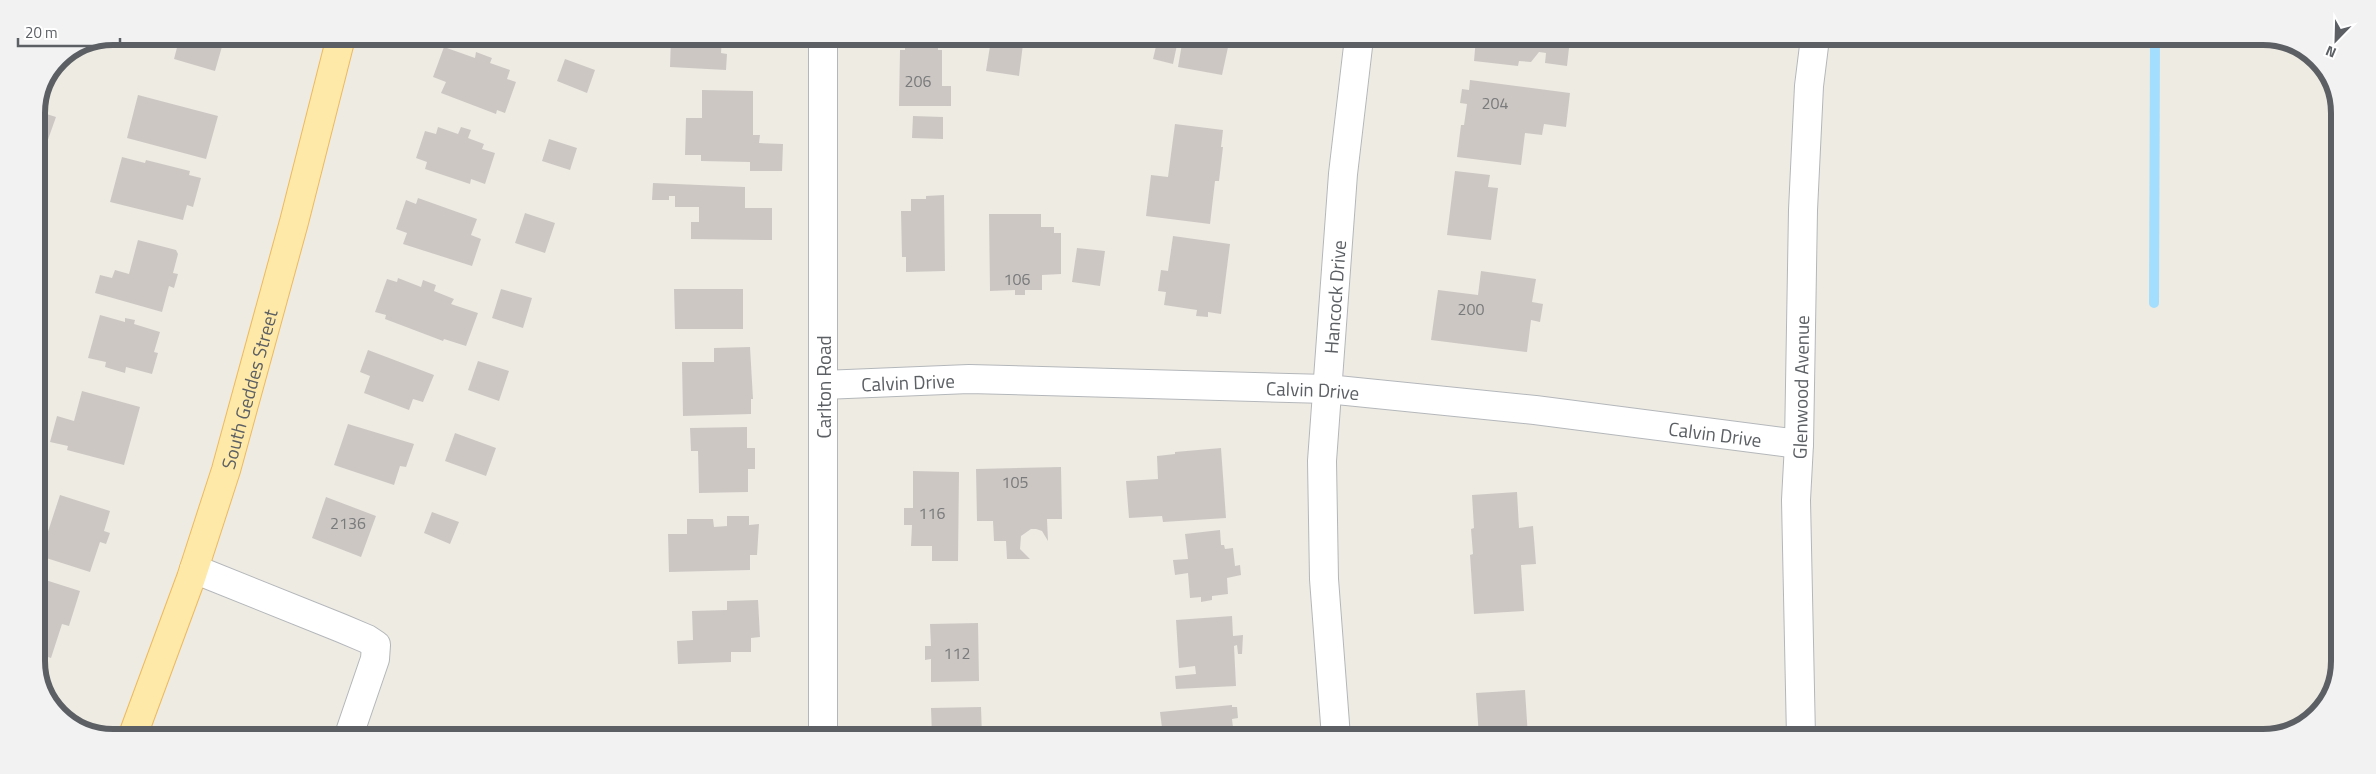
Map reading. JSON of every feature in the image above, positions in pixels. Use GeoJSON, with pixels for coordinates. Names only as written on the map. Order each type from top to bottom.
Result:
{"type":"FeatureCollection","features":[{"type":"Feature","properties":{"kind":"main road","name":"South Geddes Street"},"geometry":{"type":"LineString","coordinates":[[135,729],[194,569],[226,470],[294,222],[339,45]]}},
{"type":"Feature","properties":{"kind":"street","name":"Carlton Road"},"geometry":{"type":"LineString","coordinates":[[823,45],[824,729]]}},
{"type":"Feature","properties":{"kind":"street","name":"Hancock Drive"},"geometry":{"type":"LineString","coordinates":[[1335,729],[1324,579],[1322,461],[1344,174],[1358,45]]}},
{"type":"Feature","properties":{"kind":"street","name":"Glenwood Avenue"},"geometry":{"type":"LineString","coordinates":[[1801,729],[1796,500],[1800,444],[1803,210],[1814,45]]}},
{"type":"Feature","properties":{"kind":"street","name":"Calvin Drive"},"geometry":{"type":"LineString","coordinates":[[823,385],[969,379],[1327,389],[1535,410],[1800,444]]}},
{"type":"Feature","properties":{"kind":"street"},"geometry":{"type":"LineString","coordinates":[[194,569],[367,638],[376,646],[375,660],[351,729]]}},
{"type":"Feature","properties":{"kind":"building"},"geometry":{"type":"Polygon","coordinates":[[[178,45],[222,45],[215,71],[174,59],[178,45]]]}},
{"type":"Feature","properties":{"kind":"building"},"geometry":{"type":"Polygon","coordinates":[[[671,45],[722,45],[721,53],[727,54],[726,70],[670,67],[671,45]]]}},
{"type":"Feature","properties":{"kind":"building"},"geometry":{"type":"Polygon","coordinates":[[[905,45],[938,45],[938,50],[942,50],[942,86],[951,86],[951,106],[899,106],[900,50],[905,50],[905,45]]]}},
{"type":"Feature","properties":{"kind":"building"},"geometry":{"type":"Polygon","coordinates":[[[990,45],[1023,45],[1019,76],[986,71],[990,45]]]}},
{"type":"Feature","properties":{"kind":"building"},"geometry":{"type":"Polygon","coordinates":[[[1156,45],[1177,45],[1173,64],[1153,59],[1156,45]]]}},
{"type":"Feature","properties":{"kind":"building"},"geometry":{"type":"Polygon","coordinates":[[[1182,45],[1228,45],[1222,75],[1178,67],[1182,45]]]}},
{"type":"Feature","properties":{"kind":"building"},"geometry":{"type":"Polygon","coordinates":[[[1475,45],[1548,45],[1569,48],[1567,66],[1545,63],[1546,53],[1539,52],[1531,62],[1519,61],[1518,66],[1474,61],[1475,45]]]}},
{"type":"Feature","properties":{"kind":"building"},"geometry":{"type":"Polygon","coordinates":[[[444,47],[475,58],[476,52],[492,58],[490,63],[510,70],[507,79],[516,82],[505,113],[497,110],[496,114],[441,93],[446,82],[433,77],[444,47]]]}},
{"type":"Feature","properties":{"kind":"building"},"geometry":{"type":"Polygon","coordinates":[[[565,59],[595,70],[587,93],[557,81],[565,59]]]}},
{"type":"Feature","properties":{"kind":"building"},"geometry":{"type":"Polygon","coordinates":[[[1470,80],[1570,93],[1566,127],[1544,124],[1542,135],[1525,133],[1521,165],[1457,157],[1461,125],[1464,125],[1467,104],[1460,103],[1462,89],[1469,90],[1470,80]]]}},
{"type":"Feature","properties":{"kind":"building"},"geometry":{"type":"Polygon","coordinates":[[[702,90],[753,91],[753,135],[760,135],[759,143],[783,144],[782,171],[750,171],[750,162],[701,161],[701,155],[685,155],[686,118],[702,118],[702,90]]]}},
{"type":"Feature","properties":{"kind":"building"},"geometry":{"type":"Polygon","coordinates":[[[138,95],[218,116],[206,159],[127,138],[138,95]]]}},
{"type":"Feature","properties":{"kind":"building"},"geometry":{"type":"Polygon","coordinates":[[[45,114],[56,117],[45,148],[45,114]]]}},
{"type":"Feature","properties":{"kind":"building"},"geometry":{"type":"Polygon","coordinates":[[[913,116],[943,117],[943,139],[912,138],[913,116]]]}},
{"type":"Feature","properties":{"kind":"building"},"geometry":{"type":"Polygon","coordinates":[[[1175,124],[1223,130],[1219,181],[1215,181],[1210,224],[1146,216],[1151,175],[1168,177],[1175,124]]]}},
{"type":"Feature","properties":{"kind":"building"},"geometry":{"type":"Polygon","coordinates":[[[438,127],[458,134],[461,127],[471,130],[468,138],[484,144],[482,149],[495,153],[485,184],[471,179],[470,184],[425,169],[427,162],[416,158],[425,131],[436,134],[438,127]]]}},
{"type":"Feature","properties":{"kind":"building"},"geometry":{"type":"Polygon","coordinates":[[[549,139],[577,148],[570,170],[542,161],[549,139]]]}},
{"type":"Feature","properties":{"kind":"building"},"geometry":{"type":"Polygon","coordinates":[[[122,157],[145,163],[146,160],[190,171],[189,175],[201,178],[193,207],[187,205],[183,220],[110,202],[122,157]]]}},
{"type":"Feature","properties":{"kind":"building"},"geometry":{"type":"Polygon","coordinates":[[[1455,171],[1490,175],[1488,187],[1498,188],[1491,240],[1447,235],[1455,171]]]}},
{"type":"Feature","properties":{"kind":"building"},"geometry":{"type":"Polygon","coordinates":[[[653,183],[745,187],[745,208],[772,208],[772,240],[691,239],[691,222],[699,222],[699,207],[675,207],[675,196],[669,196],[669,200],[652,200],[653,183]]]}},
{"type":"Feature","properties":{"kind":"building"},"geometry":{"type":"Polygon","coordinates":[[[944,195],[945,271],[906,272],[906,257],[902,257],[901,211],[911,211],[911,199],[926,199],[926,196],[944,195]]]}},
{"type":"Feature","properties":{"kind":"building"},"geometry":{"type":"Polygon","coordinates":[[[418,198],[477,219],[471,235],[481,239],[472,266],[403,244],[407,233],[396,229],[406,200],[416,204],[418,198]]]}},
{"type":"Feature","properties":{"kind":"building"},"geometry":{"type":"Polygon","coordinates":[[[525,213],[555,223],[545,253],[515,243],[525,213]]]}},
{"type":"Feature","properties":{"kind":"building"},"geometry":{"type":"Polygon","coordinates":[[[989,214],[1041,214],[1041,227],[1054,227],[1054,233],[1061,233],[1061,274],[1042,275],[1042,290],[1025,290],[1025,295],[1015,295],[1015,290],[990,291],[989,214]]]}},
{"type":"Feature","properties":{"kind":"building"},"geometry":{"type":"Polygon","coordinates":[[[1173,236],[1230,244],[1221,314],[1208,312],[1208,317],[1196,316],[1197,310],[1164,305],[1166,292],[1158,291],[1161,270],[1168,271],[1173,236]]]}},
{"type":"Feature","properties":{"kind":"building"},"geometry":{"type":"Polygon","coordinates":[[[138,240],[176,250],[178,254],[173,273],[178,274],[174,288],[169,286],[162,312],[95,293],[100,275],[112,278],[115,270],[129,274],[138,240]]]}},
{"type":"Feature","properties":{"kind":"building"},"geometry":{"type":"Polygon","coordinates":[[[1077,248],[1105,251],[1100,286],[1072,282],[1077,248]]]}},
{"type":"Feature","properties":{"kind":"building"},"geometry":{"type":"Polygon","coordinates":[[[1481,271],[1536,279],[1532,302],[1543,304],[1540,322],[1531,320],[1527,352],[1431,340],[1438,290],[1478,295],[1481,271]]]}},
{"type":"Feature","properties":{"kind":"building"},"geometry":{"type":"Polygon","coordinates":[[[398,278],[421,287],[423,280],[436,285],[434,291],[454,299],[451,304],[478,313],[466,346],[444,339],[443,341],[385,319],[386,315],[375,312],[387,279],[397,282],[398,278]]]}},
{"type":"Feature","properties":{"kind":"building"},"geometry":{"type":"Polygon","coordinates":[[[501,289],[532,298],[523,328],[492,318],[501,289]]]}},
{"type":"Feature","properties":{"kind":"building"},"geometry":{"type":"Polygon","coordinates":[[[674,289],[743,289],[743,329],[675,329],[674,289]]]}},
{"type":"Feature","properties":{"kind":"building"},"geometry":{"type":"Polygon","coordinates":[[[100,315],[125,322],[125,318],[135,320],[134,324],[160,332],[154,352],[158,353],[152,374],[126,367],[125,373],[105,367],[106,362],[88,358],[100,315]]]}},
{"type":"Feature","properties":{"kind":"building"},"geometry":{"type":"Polygon","coordinates":[[[750,347],[753,399],[751,399],[751,414],[683,416],[682,362],[714,362],[714,348],[750,347]]]}},
{"type":"Feature","properties":{"kind":"building"},"geometry":{"type":"Polygon","coordinates":[[[368,350],[434,375],[423,402],[413,399],[409,410],[364,393],[370,376],[360,372],[368,350]]]}},
{"type":"Feature","properties":{"kind":"building"},"geometry":{"type":"Polygon","coordinates":[[[478,361],[509,371],[499,401],[468,390],[478,361]]]}},
{"type":"Feature","properties":{"kind":"building"},"geometry":{"type":"Polygon","coordinates":[[[82,391],[140,407],[124,465],[67,450],[68,446],[50,442],[57,416],[74,421],[82,391]]]}},
{"type":"Feature","properties":{"kind":"building"},"geometry":{"type":"Polygon","coordinates":[[[348,424],[414,444],[406,467],[400,466],[394,485],[334,465],[348,424]]]}},
{"type":"Feature","properties":{"kind":"building"},"geometry":{"type":"Polygon","coordinates":[[[747,427],[747,448],[755,448],[755,469],[748,469],[748,492],[699,493],[698,451],[691,451],[690,428],[747,427]]]}},
{"type":"Feature","properties":{"kind":"building"},"geometry":{"type":"Polygon","coordinates":[[[455,433],[496,448],[486,476],[445,461],[455,433]]]}},
{"type":"Feature","properties":{"kind":"building"},"geometry":{"type":"Polygon","coordinates":[[[1221,448],[1226,518],[1163,522],[1162,516],[1129,518],[1126,481],[1158,479],[1157,456],[1175,454],[1175,452],[1221,448]]]}},
{"type":"Feature","properties":{"kind":"building"},"geometry":{"type":"Polygon","coordinates":[[[1061,467],[1062,519],[1047,519],[1048,541],[1042,531],[1036,529],[1031,529],[1021,536],[1020,549],[1030,559],[1007,559],[1006,541],[994,541],[993,521],[977,521],[976,469],[1061,467]]]}},
{"type":"Feature","properties":{"kind":"building"},"geometry":{"type":"Polygon","coordinates":[[[913,471],[959,472],[958,561],[932,561],[932,546],[911,546],[912,525],[904,525],[904,508],[913,508],[913,471]]]}},
{"type":"Feature","properties":{"kind":"building"},"geometry":{"type":"Polygon","coordinates":[[[1517,492],[1519,528],[1533,526],[1536,564],[1521,565],[1524,611],[1474,614],[1470,555],[1473,554],[1471,529],[1474,528],[1472,495],[1517,492]]]}},
{"type":"Feature","properties":{"kind":"building"},"geometry":{"type":"Polygon","coordinates":[[[60,495],[110,511],[104,531],[110,533],[106,544],[100,542],[90,572],[45,558],[45,541],[60,495]]]}},
{"type":"Feature","properties":{"kind":"building"},"geometry":{"type":"Polygon","coordinates":[[[326,497],[376,516],[361,557],[312,538],[326,497]]]}},
{"type":"Feature","properties":{"kind":"building"},"geometry":{"type":"Polygon","coordinates":[[[432,512],[459,522],[450,544],[424,533],[432,512]]]}},
{"type":"Feature","properties":{"kind":"building"},"geometry":{"type":"Polygon","coordinates":[[[727,516],[749,516],[749,525],[759,524],[757,555],[750,555],[750,570],[669,572],[668,534],[687,534],[687,519],[713,519],[714,527],[727,526],[727,516]]]}},
{"type":"Feature","properties":{"kind":"building"},"geometry":{"type":"Polygon","coordinates":[[[1220,530],[1221,545],[1224,545],[1225,549],[1233,548],[1235,566],[1240,565],[1241,575],[1227,578],[1228,594],[1212,596],[1212,600],[1201,602],[1201,597],[1190,598],[1188,573],[1175,575],[1173,560],[1188,559],[1185,534],[1220,530]]]}},
{"type":"Feature","properties":{"kind":"building"},"geometry":{"type":"Polygon","coordinates":[[[45,580],[80,591],[69,626],[62,624],[51,658],[45,656],[45,580]]]}},
{"type":"Feature","properties":{"kind":"building"},"geometry":{"type":"Polygon","coordinates":[[[758,600],[760,637],[751,638],[751,652],[731,652],[731,662],[678,664],[677,641],[693,640],[692,611],[727,610],[727,601],[758,600]]]}},
{"type":"Feature","properties":{"kind":"building"},"geometry":{"type":"Polygon","coordinates":[[[1232,616],[1233,636],[1243,635],[1242,654],[1238,654],[1237,645],[1234,646],[1236,686],[1176,689],[1175,676],[1196,674],[1195,666],[1179,668],[1176,620],[1232,616]]]}},
{"type":"Feature","properties":{"kind":"building"},"geometry":{"type":"Polygon","coordinates":[[[978,623],[979,681],[931,682],[931,659],[925,660],[925,646],[931,646],[930,624],[978,623]]]}},
{"type":"Feature","properties":{"kind":"building"},"geometry":{"type":"Polygon","coordinates":[[[1525,690],[1527,729],[1478,729],[1476,693],[1525,690]]]}},
{"type":"Feature","properties":{"kind":"building"},"geometry":{"type":"Polygon","coordinates":[[[1232,705],[1232,707],[1237,707],[1238,718],[1232,719],[1233,729],[1162,729],[1160,712],[1232,705]]]}},
{"type":"Feature","properties":{"kind":"building"},"geometry":{"type":"Polygon","coordinates":[[[981,707],[982,729],[932,729],[931,708],[981,707]]]}},
{"type":"Feature","properties":{"kind":"waterway"},"geometry":{"type":"LineString","coordinates":[[2154,303],[2155,45]]}}]}
